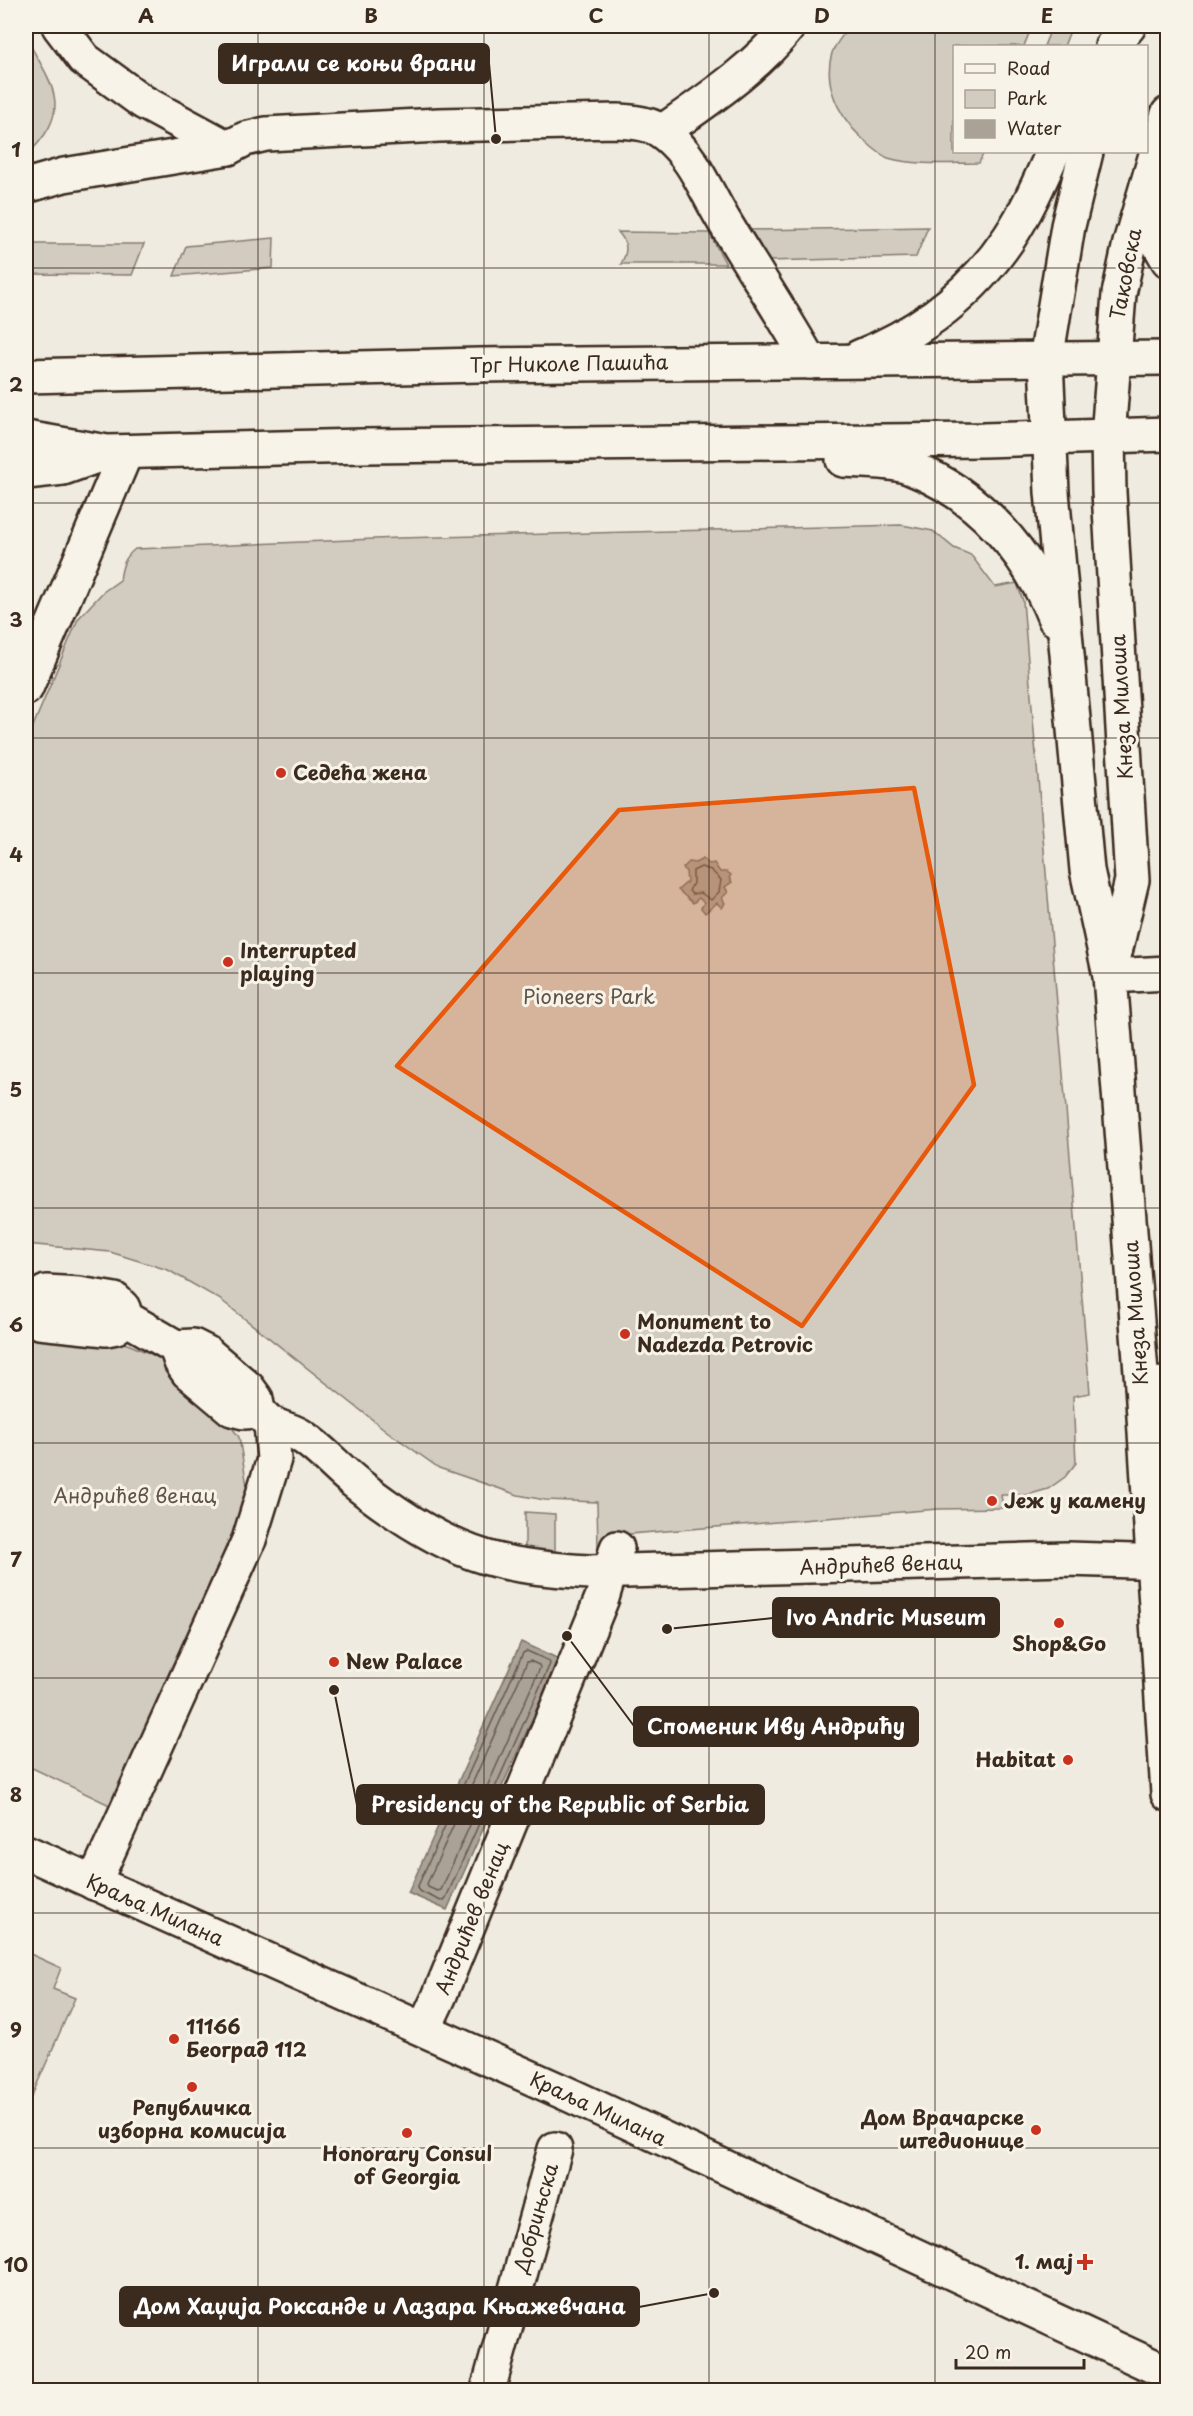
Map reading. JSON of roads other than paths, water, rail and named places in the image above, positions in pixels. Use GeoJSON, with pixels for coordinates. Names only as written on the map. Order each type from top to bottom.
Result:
{"type":"FeatureCollection","features":[{"type":"Feature","properties":{"kind":"main road"},"geometry":{"type":"LineString","coordinates":[[58,26],[84,59],[143,102],[228,148]]}},
{"type":"Feature","properties":{"kind":"main road"},"geometry":{"type":"LineString","coordinates":[[662,132],[723,89],[789,26]]}},
{"type":"Feature","properties":{"kind":"main road"},"geometry":{"type":"LineString","coordinates":[[1113,45],[1130,26]]}},
{"type":"Feature","properties":{"kind":"main road"},"geometry":{"type":"LineString","coordinates":[[1123,45],[1130,26]]}},
{"type":"Feature","properties":{"kind":"main road","name":"Таковска"},"geometry":{"type":"LineString","coordinates":[[1108,437],[1119,294],[1145,189],[1167,114]]}},
{"type":"Feature","properties":{"kind":"main road"},"geometry":{"type":"LineString","coordinates":[[26,186],[64,175],[228,148],[245,139],[266,134],[439,125],[617,121],[642,123],[662,132],[680,147],[694,166],[714,206],[810,362]]}},
{"type":"Feature","properties":{"kind":"main road"},"geometry":{"type":"LineString","coordinates":[[847,362],[880,349],[919,327],[970,288],[1009,238],[1031,199],[1053,153]]}},
{"type":"Feature","properties":{"kind":"main road"},"geometry":{"type":"LineString","coordinates":[[1050,438],[1046,360],[1068,226],[1086,153]]}},
{"type":"Feature","properties":{"kind":"main road"},"geometry":{"type":"LineString","coordinates":[[1145,189],[1151,230],[1167,260]]}},
{"type":"Feature","properties":{"kind":"main road","name":"Трг Николе Пашића"},"geometry":{"type":"LineString","coordinates":[[26,376],[479,365],[1167,358]]}},
{"type":"Feature","properties":{"kind":"main road"},"geometry":{"type":"LineString","coordinates":[[26,438],[117,452],[363,446],[1050,438],[1167,434]]}},
{"type":"Feature","properties":{"kind":"main road","name":"Кнеза Милоша"},"geometry":{"type":"LineString","coordinates":[[1108,437],[1109,492],[1132,880],[1110,976]]}},
{"type":"Feature","properties":{"kind":"main road","name":"Кнеза Милоша"},"geometry":{"type":"LineString","coordinates":[[1050,438],[1052,492],[1065,644],[1087,870],[1110,976],[1155,1384],[1167,1794]]}},
{"type":"Feature","properties":{"kind":"main road"},"geometry":{"type":"LineString","coordinates":[[814,442],[837,459],[909,467],[954,489],[985,512],[1005,533],[1044,592],[1065,644]]}},
{"type":"Feature","properties":{"kind":"main road"},"geometry":{"type":"LineString","coordinates":[[26,472],[63,468],[117,452]]}},
{"type":"Feature","properties":{"kind":"main road"},"geometry":{"type":"LineString","coordinates":[[26,688],[117,452]]}},
{"type":"Feature","properties":{"kind":"main road"},"geometry":{"type":"LineString","coordinates":[[1110,976],[1167,973]]}},
{"type":"Feature","properties":{"kind":"main road"},"geometry":{"type":"LineString","coordinates":[[26,1305],[46,1292],[80,1294],[115,1300],[123,1308],[126,1318],[116,1326],[106,1329],[39,1322],[30,1318],[26,1312]]}},
{"type":"Feature","properties":{"kind":"main road","name":"Андрићев венац"},"geometry":{"type":"LineString","coordinates":[[126,1318],[176,1347],[181,1362],[188,1372],[232,1409],[265,1417],[304,1437],[353,1481],[385,1505],[424,1530],[485,1557],[566,1571],[622,1564],[1067,1559],[1160,1562]]}},
{"type":"Feature","properties":{"kind":"main road"},"geometry":{"type":"LineString","coordinates":[[94,1883],[249,1540],[274,1459],[265,1417]]}},
{"type":"Feature","properties":{"kind":"main road","name":"Андрићев венац"},"geometry":{"type":"LineString","coordinates":[[424,2029],[584,1642],[622,1564]]}},
{"type":"Feature","properties":{"kind":"main road","name":"Краља Милана"},"geometry":{"type":"LineString","coordinates":[[26,1852],[424,2029],[1167,2373]]}},
{"type":"Feature","properties":{"kind":"main road","name":"Добрињска"},"geometry":{"type":"LineString","coordinates":[[488,2391],[552,2159]]}},
{"type":"Feature","properties":{"kind":"water"},"geometry":{"type":"Polygon","coordinates":[[[703,859],[709,864],[714,863],[720,872],[727,872],[731,875],[729,878],[732,882],[725,887],[728,892],[722,898],[725,903],[722,908],[717,903],[705,913],[701,908],[704,903],[699,898],[693,903],[678,890],[687,882],[683,868],[689,862],[695,863],[703,859]]]}},
{"type":"Feature","properties":{"kind":"water"},"geometry":{"type":"Polygon","coordinates":[[[521,1642],[559,1659],[447,1910],[408,1893],[521,1642]]]}},
{"type":"Feature","properties":{"kind":"place","name":"Играли се коњи врани"},"geometry":{"type":"Point","coordinates":[496,139]}},
{"type":"Feature","properties":{"kind":"place","name":"Седећа жена"},"geometry":{"type":"Point","coordinates":[281,773]}},
{"type":"Feature","properties":{"kind":"place","name":"Interrupted playing"},"geometry":{"type":"Point","coordinates":[228,962]}},
{"type":"Feature","properties":{"kind":"place","name":"Monument to Nadezda Petrovic"},"geometry":{"type":"Point","coordinates":[625,1334]}},
{"type":"Feature","properties":{"kind":"place","name":"Јеж у камену"},"geometry":{"type":"Point","coordinates":[992,1501]}},
{"type":"Feature","properties":{"kind":"place","name":"Shop&Go"},"geometry":{"type":"Point","coordinates":[1059,1623]}},
{"type":"Feature","properties":{"kind":"place","name":"Ivo Andric Museum"},"geometry":{"type":"Point","coordinates":[667,1629]}},
{"type":"Feature","properties":{"kind":"place","name":"Споменик Иву Андрићу"},"geometry":{"type":"Point","coordinates":[567,1636]}},
{"type":"Feature","properties":{"kind":"place","name":"New Palace"},"geometry":{"type":"Point","coordinates":[334,1662]}},
{"type":"Feature","properties":{"kind":"place","name":"Presidency of the Republic of Serbia"},"geometry":{"type":"Point","coordinates":[334,1690]}},
{"type":"Feature","properties":{"kind":"place","name":"Habitat"},"geometry":{"type":"Point","coordinates":[1068,1760]}},
{"type":"Feature","properties":{"kind":"place","name":"11166 Београд 112"},"geometry":{"type":"Point","coordinates":[174,2039]}},
{"type":"Feature","properties":{"kind":"place","name":"Републичка изборна комисија"},"geometry":{"type":"Point","coordinates":[192,2087]}},
{"type":"Feature","properties":{"kind":"place","name":"Дом Врачарске штедионице"},"geometry":{"type":"Point","coordinates":[1036,2130]}},
{"type":"Feature","properties":{"kind":"place","name":"Honorary Consul of Georgia"},"geometry":{"type":"Point","coordinates":[407,2133]}},
{"type":"Feature","properties":{"kind":"place","name":"1. мај"},"geometry":{"type":"Point","coordinates":[1085,2262]}},
{"type":"Feature","properties":{"kind":"place","name":"Дом Хаџија Роксанде и Лазара Књажевчана"},"geometry":{"type":"Point","coordinates":[714,2293]}},
{"type":"Feature","properties":{"kind":"park label","name":"Pioneers Park"},"geometry":{"type":"Point","coordinates":[589,997]}}]}
